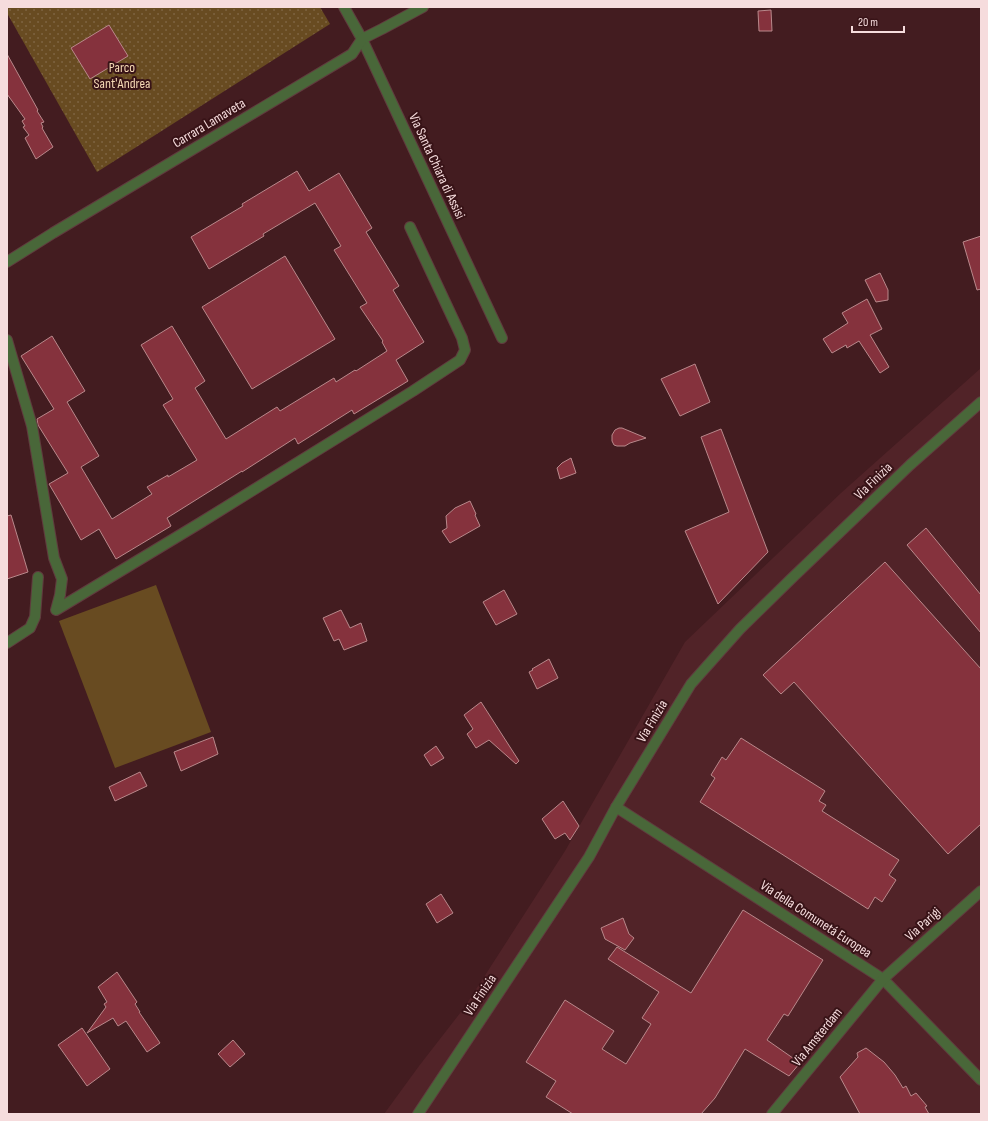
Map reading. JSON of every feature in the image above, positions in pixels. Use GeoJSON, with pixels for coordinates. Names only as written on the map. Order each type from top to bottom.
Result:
{"type":"FeatureCollection","features":[{"type":"Feature","properties":{"kind":"street","name":"Via Santa Chiara di Assisi"},"geometry":{"type":"LineString","coordinates":[[344,7],[362,39],[502,338]]}},
{"type":"Feature","properties":{"kind":"street","name":"Carrara Lamaveta"},"geometry":{"type":"LineString","coordinates":[[7,262],[352,54],[362,39],[423,7]]}},
{"type":"Feature","properties":{"kind":"street"},"geometry":{"type":"LineString","coordinates":[[7,340],[32,426],[54,558],[62,579],[56,610],[207,519],[413,391],[460,360],[465,350],[462,338],[410,228]]}},
{"type":"Feature","properties":{"kind":"street","name":"Via Finizia"},"geometry":{"type":"LineString","coordinates":[[418,1114],[590,857],[616,807],[691,684],[740,629],[791,579],[910,465],[981,402]]}},
{"type":"Feature","properties":{"kind":"street"},"geometry":{"type":"LineString","coordinates":[[7,642],[30,628],[35,617],[38,577]]}},
{"type":"Feature","properties":{"kind":"street","name":"Via della Comunetá Europea"},"geometry":{"type":"LineString","coordinates":[[616,807],[883,979],[981,1080]]}},
{"type":"Feature","properties":{"kind":"street","name":"Via Parigi"},"geometry":{"type":"LineString","coordinates":[[883,979],[981,891]]}},
{"type":"Feature","properties":{"kind":"street","name":"Via Amsterdam"},"geometry":{"type":"LineString","coordinates":[[772,1114],[883,979]]}},
{"type":"Feature","properties":{"kind":"shaded area"},"geometry":{"type":"Polygon","coordinates":[[[981,368],[981,1114],[384,1114],[464,1008],[565,851],[685,642],[841,493],[981,368]]]}},
{"type":"Feature","properties":{"kind":"green space","name":"Parco Sant'Andrea"},"geometry":{"type":"Polygon","coordinates":[[[7,7],[320,7],[330,24],[97,172],[7,13],[7,7]]]}},
{"type":"Feature","properties":{"kind":"green space"},"geometry":{"type":"Polygon","coordinates":[[[156,585],[211,732],[115,768],[59,621],[156,585]]]}},
{"type":"Feature","properties":{"kind":"building"},"geometry":{"type":"Polygon","coordinates":[[[771,10],[772,31],[759,31],[758,11],[771,10]]]}},
{"type":"Feature","properties":{"kind":"building"},"geometry":{"type":"Polygon","coordinates":[[[109,25],[128,56],[90,79],[71,48],[109,25]]]}},
{"type":"Feature","properties":{"kind":"building"},"geometry":{"type":"Polygon","coordinates":[[[7,54],[44,122],[41,123],[42,128],[53,147],[36,159],[25,138],[29,135],[23,127],[25,126],[22,121],[25,119],[7,94],[7,54]]]}},
{"type":"Feature","properties":{"kind":"building"},"geometry":{"type":"Polygon","coordinates":[[[297,171],[309,191],[339,173],[372,228],[366,232],[399,286],[393,290],[424,342],[396,360],[408,381],[354,414],[352,410],[298,444],[295,438],[167,518],[171,526],[116,559],[99,529],[81,540],[49,484],[68,473],[38,425],[37,419],[54,409],[21,356],[52,336],[85,391],[67,402],[99,456],[81,467],[112,519],[152,494],[147,487],[197,460],[163,405],[173,399],[141,345],[172,326],[205,381],[195,388],[226,439],[277,407],[280,411],[334,378],[336,382],[387,351],[382,342],[383,341],[360,307],[367,303],[334,250],[341,246],[315,203],[209,269],[191,237],[297,171]]]}},
{"type":"Feature","properties":{"kind":"building"},"geometry":{"type":"Polygon","coordinates":[[[981,236],[981,289],[977,290],[963,242],[981,236]]]}},
{"type":"Feature","properties":{"kind":"building"},"geometry":{"type":"Polygon","coordinates":[[[285,256],[335,339],[252,389],[202,307],[285,256]]]}},
{"type":"Feature","properties":{"kind":"building"},"geometry":{"type":"Polygon","coordinates":[[[880,273],[888,290],[888,300],[876,302],[865,280],[880,273]]]}},
{"type":"Feature","properties":{"kind":"building"},"geometry":{"type":"Polygon","coordinates":[[[867,299],[882,329],[870,335],[889,367],[880,373],[859,341],[847,348],[846,345],[832,353],[823,339],[848,323],[842,313],[867,299]]]}},
{"type":"Feature","properties":{"kind":"building"},"geometry":{"type":"Polygon","coordinates":[[[695,364],[710,402],[680,416],[661,379],[695,364]]]}},
{"type":"Feature","properties":{"kind":"building"},"geometry":{"type":"Polygon","coordinates":[[[619,428],[646,438],[625,446],[614,445],[612,435],[615,430],[619,428]]]}},
{"type":"Feature","properties":{"kind":"building"},"geometry":{"type":"Polygon","coordinates":[[[721,429],[768,552],[718,604],[685,531],[729,512],[701,437],[721,429]]]}},
{"type":"Feature","properties":{"kind":"building"},"geometry":{"type":"Polygon","coordinates":[[[571,458],[576,473],[560,479],[557,468],[571,458]]]}},
{"type":"Feature","properties":{"kind":"building"},"geometry":{"type":"Polygon","coordinates":[[[470,501],[480,526],[450,543],[442,531],[447,528],[446,516],[455,508],[470,501]]]}},
{"type":"Feature","properties":{"kind":"building"},"geometry":{"type":"Polygon","coordinates":[[[11,515],[28,572],[7,579],[7,516],[11,515]]]}},
{"type":"Feature","properties":{"kind":"building"},"geometry":{"type":"Polygon","coordinates":[[[926,528],[981,595],[981,633],[907,545],[926,528]]]}},
{"type":"Feature","properties":{"kind":"building"},"geometry":{"type":"Polygon","coordinates":[[[885,562],[981,669],[981,824],[948,854],[794,682],[781,694],[763,675],[885,562]]]}},
{"type":"Feature","properties":{"kind":"building"},"geometry":{"type":"Polygon","coordinates":[[[504,590],[517,614],[496,625],[483,602],[504,590]]]}},
{"type":"Feature","properties":{"kind":"building"},"geometry":{"type":"Polygon","coordinates":[[[341,610],[350,628],[361,623],[367,641],[344,650],[339,639],[334,641],[323,618],[341,610]]]}},
{"type":"Feature","properties":{"kind":"building"},"geometry":{"type":"Polygon","coordinates":[[[549,659],[558,678],[537,689],[529,672],[549,659]]]}},
{"type":"Feature","properties":{"kind":"building"},"geometry":{"type":"Polygon","coordinates":[[[481,702],[519,761],[516,764],[489,740],[476,748],[467,734],[473,729],[464,715],[481,702]]]}},
{"type":"Feature","properties":{"kind":"building"},"geometry":{"type":"Polygon","coordinates":[[[213,737],[218,754],[181,771],[174,752],[213,737]]]}},
{"type":"Feature","properties":{"kind":"building"},"geometry":{"type":"Polygon","coordinates":[[[741,738],[825,791],[819,801],[826,805],[822,811],[899,860],[889,875],[896,880],[882,902],[875,897],[868,909],[700,802],[715,778],[711,775],[722,757],[726,760],[741,738]]]}},
{"type":"Feature","properties":{"kind":"building"},"geometry":{"type":"Polygon","coordinates":[[[436,746],[444,758],[431,766],[424,755],[436,746]]]}},
{"type":"Feature","properties":{"kind":"building"},"geometry":{"type":"Polygon","coordinates":[[[140,772],[147,786],[115,801],[109,787],[140,772]]]}},
{"type":"Feature","properties":{"kind":"building"},"geometry":{"type":"Polygon","coordinates":[[[563,801],[579,826],[570,840],[565,833],[555,839],[542,819],[563,801]]]}},
{"type":"Feature","properties":{"kind":"building"},"geometry":{"type":"Polygon","coordinates":[[[441,894],[453,913],[437,923],[426,904],[441,894]]]}},
{"type":"Feature","properties":{"kind":"building"},"geometry":{"type":"Polygon","coordinates":[[[743,910],[823,960],[788,1016],[784,1014],[767,1040],[800,1063],[789,1076],[745,1049],[715,1098],[701,1114],[573,1114],[546,1097],[556,1081],[526,1062],[565,1000],[614,1031],[602,1049],[626,1064],[651,1024],[642,1018],[659,992],[608,959],[617,947],[691,993],[743,910]]]}},
{"type":"Feature","properties":{"kind":"building"},"geometry":{"type":"Polygon","coordinates":[[[623,918],[629,934],[634,938],[625,950],[605,939],[601,928],[623,918]]]}},
{"type":"Feature","properties":{"kind":"building"},"geometry":{"type":"Polygon","coordinates":[[[117,972],[137,1002],[135,1004],[139,1012],[160,1043],[147,1052],[126,1021],[118,1026],[113,1018],[87,1033],[106,1007],[104,1004],[107,1002],[98,987],[117,972]]]}},
{"type":"Feature","properties":{"kind":"building"},"geometry":{"type":"Polygon","coordinates":[[[82,1028],[110,1069],[87,1086],[58,1045],[82,1028]]]}},
{"type":"Feature","properties":{"kind":"building"},"geometry":{"type":"Polygon","coordinates":[[[233,1040],[245,1054],[230,1067],[218,1054],[233,1040]]]}},
{"type":"Feature","properties":{"kind":"building"},"geometry":{"type":"Polygon","coordinates":[[[866,1048],[884,1062],[895,1075],[903,1088],[906,1086],[911,1096],[916,1093],[927,1106],[925,1107],[929,1114],[860,1114],[840,1077],[858,1057],[857,1053],[866,1048]]]}}]}
